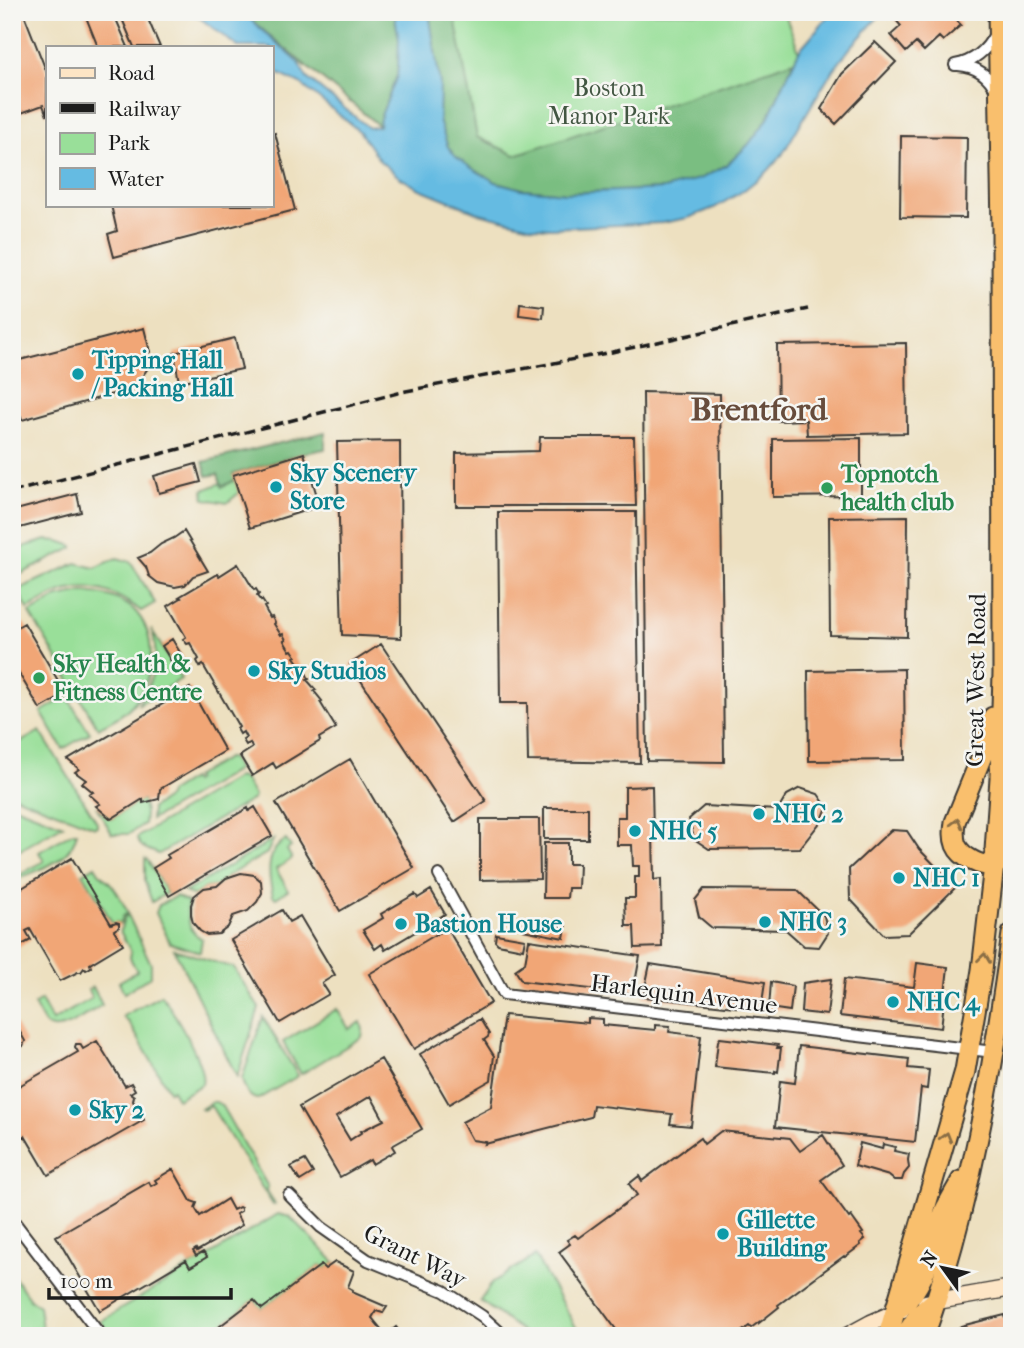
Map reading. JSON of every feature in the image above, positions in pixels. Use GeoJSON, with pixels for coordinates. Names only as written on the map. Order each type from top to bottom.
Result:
{"type":"FeatureCollection","features":[{"type":"Feature","properties":{"kind":"highway","name":"Great West Road"},"geometry":{"type":"LineString","coordinates":[[888,1336],[970,1049],[984,958],[994,865],[1003,673],[1002,230],[998,19]]}},
{"type":"Feature","properties":{"kind":"highway"},"geometry":{"type":"LineString","coordinates":[[1003,673],[984,751],[956,822],[954,834],[959,851],[975,862],[994,865],[1012,848]]}},
{"type":"Feature","properties":{"kind":"highway"},"geometry":{"type":"LineString","coordinates":[[924,1336],[960,1216],[973,1160],[994,1052],[1012,934]]}},
{"type":"Feature","properties":{"kind":"highway"},"geometry":{"type":"LineString","coordinates":[[895,1312],[908,1300],[920,1281],[931,1258],[945,1211],[973,1160]]}},
{"type":"Feature","properties":{"kind":"highway"},"geometry":{"type":"LineString","coordinates":[[905,1336],[918,1316],[936,1300]]}},
{"type":"Feature","properties":{"kind":"main road"},"geometry":{"type":"LineString","coordinates":[[846,1336],[895,1312],[936,1300],[1012,1287]]}},
{"type":"Feature","properties":{"kind":"street"},"geometry":{"type":"LineString","coordinates":[[998,19],[992,40],[982,52],[955,65],[971,67],[982,73],[993,84],[999,98]]}},
{"type":"Feature","properties":{"kind":"street","name":"Harlequin Avenue"},"geometry":{"type":"LineString","coordinates":[[439,875],[505,994],[994,1052]]}},
{"type":"Feature","properties":{"kind":"street","name":"Grant Way"},"geometry":{"type":"LineString","coordinates":[[293,1192],[307,1213],[321,1227],[368,1260],[444,1291],[482,1316],[503,1336]]}},
{"type":"Feature","properties":{"kind":"street"},"geometry":{"type":"LineString","coordinates":[[12,1219],[102,1336]]}},
{"type":"Feature","properties":{"kind":"green space","name":"Boston Manor Park"},"geometry":{"type":"Polygon","coordinates":[[[242,12],[784,12],[799,51],[783,83],[702,178],[398,142],[319,75],[297,61],[242,12]]]}},
{"type":"Feature","properties":{"kind":"green space"},"geometry":{"type":"Polygon","coordinates":[[[242,12],[394,12],[399,39],[397,76],[379,126],[276,41],[242,12]]]}},
{"type":"Feature","properties":{"kind":"green space"},"geometry":{"type":"Polygon","coordinates":[[[429,12],[454,12],[477,137],[515,155],[794,61],[767,120],[748,145],[727,165],[702,178],[664,189],[566,193],[522,189],[496,182],[473,169],[456,158],[448,147],[439,121],[440,84],[429,12]]]}},
{"type":"Feature","properties":{"kind":"green space"},"geometry":{"type":"Polygon","coordinates":[[[325,432],[325,449],[234,474],[235,480],[222,487],[218,474],[207,476],[203,462],[325,432]]]}},
{"type":"Feature","properties":{"kind":"green space"},"geometry":{"type":"Polygon","coordinates":[[[235,480],[239,493],[227,503],[205,499],[203,490],[221,483],[222,487],[235,480]]]}},
{"type":"Feature","properties":{"kind":"green space"},"geometry":{"type":"Polygon","coordinates":[[[47,540],[59,541],[73,548],[12,577],[12,555],[26,546],[47,540]]]}},
{"type":"Feature","properties":{"kind":"green space"},"geometry":{"type":"Polygon","coordinates":[[[117,558],[131,562],[155,603],[141,611],[107,592],[79,588],[58,593],[28,609],[17,590],[76,563],[95,568],[117,558]]]}},
{"type":"Feature","properties":{"kind":"green space"},"geometry":{"type":"Polygon","coordinates":[[[83,592],[110,596],[133,609],[147,630],[150,643],[149,669],[140,694],[126,711],[98,728],[30,613],[58,597],[83,592]]]}},
{"type":"Feature","properties":{"kind":"green space"},"geometry":{"type":"Polygon","coordinates":[[[151,629],[181,679],[138,705],[154,668],[155,649],[151,629]]]}},
{"type":"Feature","properties":{"kind":"green space"},"geometry":{"type":"Polygon","coordinates":[[[67,696],[90,733],[63,749],[41,712],[67,696]]]}},
{"type":"Feature","properties":{"kind":"green space"},"geometry":{"type":"Polygon","coordinates":[[[40,731],[97,826],[12,795],[12,747],[40,731]]]}},
{"type":"Feature","properties":{"kind":"green space"},"geometry":{"type":"Polygon","coordinates":[[[231,758],[236,771],[151,820],[152,808],[168,797],[169,793],[191,779],[193,782],[196,780],[194,777],[231,758]]]}},
{"type":"Feature","properties":{"kind":"green space"},"geometry":{"type":"Polygon","coordinates":[[[238,777],[244,779],[254,796],[253,799],[159,854],[140,845],[137,838],[139,836],[238,777]]]}},
{"type":"Feature","properties":{"kind":"green space"},"geometry":{"type":"Polygon","coordinates":[[[143,799],[144,824],[129,834],[112,834],[96,806],[111,819],[143,799]]]}},
{"type":"Feature","properties":{"kind":"green space"},"geometry":{"type":"Polygon","coordinates":[[[12,805],[63,825],[15,853],[12,849],[12,805]]]}},
{"type":"Feature","properties":{"kind":"green space"},"geometry":{"type":"Polygon","coordinates":[[[77,832],[73,843],[60,858],[12,882],[12,879],[44,861],[39,852],[77,832]]]}},
{"type":"Feature","properties":{"kind":"green space"},"geometry":{"type":"Polygon","coordinates":[[[273,840],[267,853],[229,875],[217,886],[204,888],[194,896],[185,892],[273,840]]]}},
{"type":"Feature","properties":{"kind":"green space"},"geometry":{"type":"Polygon","coordinates":[[[286,840],[291,847],[287,850],[292,859],[276,869],[288,890],[276,898],[273,896],[269,872],[271,857],[286,840]]]}},
{"type":"Feature","properties":{"kind":"green space"},"geometry":{"type":"Polygon","coordinates":[[[145,859],[167,893],[152,902],[145,882],[145,859]]]}},
{"type":"Feature","properties":{"kind":"green space"},"geometry":{"type":"Polygon","coordinates":[[[95,866],[115,890],[128,913],[123,916],[120,924],[113,924],[83,873],[95,866]]]}},
{"type":"Feature","properties":{"kind":"green space"},"geometry":{"type":"Polygon","coordinates":[[[176,896],[188,902],[189,923],[202,939],[200,952],[170,943],[156,913],[159,905],[176,896]]]}},
{"type":"Feature","properties":{"kind":"green space"},"geometry":{"type":"Polygon","coordinates":[[[128,915],[151,964],[151,976],[124,993],[119,982],[137,971],[120,931],[128,915]]]}},
{"type":"Feature","properties":{"kind":"green space"},"geometry":{"type":"Polygon","coordinates":[[[174,949],[234,968],[259,1008],[237,1077],[174,949]]]}},
{"type":"Feature","properties":{"kind":"green space"},"geometry":{"type":"Polygon","coordinates":[[[93,987],[102,1005],[66,1026],[51,1028],[46,1025],[34,1005],[41,1000],[52,1021],[92,998],[88,990],[93,987]]]}},
{"type":"Feature","properties":{"kind":"green space"},"geometry":{"type":"Polygon","coordinates":[[[161,995],[188,1038],[202,1076],[202,1084],[177,1099],[172,1090],[169,1091],[123,1016],[161,995]]]}},
{"type":"Feature","properties":{"kind":"green space"},"geometry":{"type":"Polygon","coordinates":[[[337,1009],[349,1029],[361,1022],[362,1037],[301,1074],[283,1042],[337,1009]]]}},
{"type":"Feature","properties":{"kind":"green space"},"geometry":{"type":"Polygon","coordinates":[[[263,1017],[298,1076],[255,1099],[242,1079],[263,1017]]]}},
{"type":"Feature","properties":{"kind":"green space"},"geometry":{"type":"Polygon","coordinates":[[[212,1102],[221,1105],[275,1204],[273,1205],[211,1106],[201,1109],[212,1102]]]}},
{"type":"Feature","properties":{"kind":"green space"},"geometry":{"type":"Polygon","coordinates":[[[278,1214],[290,1217],[335,1262],[325,1269],[321,1265],[262,1309],[254,1300],[207,1336],[109,1336],[101,1321],[278,1214]]]}},
{"type":"Feature","properties":{"kind":"green space"},"geometry":{"type":"Polygon","coordinates":[[[535,1256],[581,1336],[526,1336],[480,1301],[493,1282],[535,1256]]]}},
{"type":"Feature","properties":{"kind":"green space"},"geometry":{"type":"Polygon","coordinates":[[[12,1274],[30,1299],[39,1306],[43,1336],[12,1336],[12,1274]]]}},
{"type":"Feature","properties":{"kind":"water"},"geometry":{"type":"Polygon","coordinates":[[[192,12],[242,12],[297,61],[307,78],[369,128],[379,126],[397,76],[399,39],[394,12],[429,12],[440,84],[439,121],[448,147],[456,157],[496,182],[522,189],[566,193],[664,189],[702,178],[727,165],[748,145],[767,120],[800,49],[832,12],[883,12],[851,47],[827,79],[782,155],[768,171],[743,191],[714,208],[688,218],[662,223],[534,227],[479,213],[418,188],[380,161],[359,131],[302,85],[273,71],[273,46],[237,46],[192,12]]]}},
{"type":"Feature","properties":{"kind":"building"},"geometry":{"type":"Polygon","coordinates":[[[12,12],[23,12],[46,70],[46,113],[43,105],[13,116],[12,12]]]}},
{"type":"Feature","properties":{"kind":"building"},"geometry":{"type":"Polygon","coordinates":[[[84,12],[113,12],[128,46],[98,46],[84,12]]]}},
{"type":"Feature","properties":{"kind":"building"},"geometry":{"type":"Polygon","coordinates":[[[145,12],[160,46],[134,46],[120,14],[145,12]]]}},
{"type":"Feature","properties":{"kind":"building"},"geometry":{"type":"Polygon","coordinates":[[[902,12],[967,12],[957,21],[961,25],[943,41],[939,37],[924,51],[916,43],[906,52],[891,35],[901,26],[895,19],[902,12]]]}},
{"type":"Feature","properties":{"kind":"building"},"geometry":{"type":"Polygon","coordinates":[[[875,42],[896,62],[836,124],[821,109],[842,74],[875,42]]]}},
{"type":"Feature","properties":{"kind":"building"},"geometry":{"type":"Polygon","coordinates":[[[273,134],[295,210],[114,257],[108,234],[117,231],[111,206],[273,206],[273,134]]]}},
{"type":"Feature","properties":{"kind":"building"},"geometry":{"type":"Polygon","coordinates":[[[901,136],[967,137],[966,218],[900,217],[901,136]]]}},
{"type":"Feature","properties":{"kind":"building"},"geometry":{"type":"Polygon","coordinates":[[[520,303],[544,306],[543,318],[519,315],[520,303]]]}},
{"type":"Feature","properties":{"kind":"building","name":"Tipping Hall / Packing Hall"},"geometry":{"type":"Polygon","coordinates":[[[144,328],[150,352],[145,354],[148,368],[134,388],[22,420],[14,411],[12,404],[17,396],[12,380],[12,362],[144,328]]]}},
{"type":"Feature","properties":{"kind":"building"},"geometry":{"type":"Polygon","coordinates":[[[235,338],[242,369],[179,382],[174,353],[235,338]]]}},
{"type":"Feature","properties":{"kind":"building"},"geometry":{"type":"Polygon","coordinates":[[[906,343],[907,433],[807,435],[806,420],[778,421],[777,345],[906,343]]]}},
{"type":"Feature","properties":{"kind":"building"},"geometry":{"type":"Polygon","coordinates":[[[643,392],[720,394],[724,762],[647,761],[643,392]]]}},
{"type":"Feature","properties":{"kind":"building"},"geometry":{"type":"Polygon","coordinates":[[[540,437],[634,437],[636,506],[456,506],[456,453],[539,451],[540,437]]]}},
{"type":"Feature","properties":{"kind":"building"},"geometry":{"type":"Polygon","coordinates":[[[861,438],[861,496],[773,497],[773,439],[861,438]]]}},
{"type":"Feature","properties":{"kind":"building"},"geometry":{"type":"Polygon","coordinates":[[[400,441],[401,638],[342,635],[337,442],[400,441]]]}},
{"type":"Feature","properties":{"kind":"building","name":"Sky Scenery Store"},"geometry":{"type":"Polygon","coordinates":[[[304,453],[320,506],[250,528],[233,475],[304,453]]]}},
{"type":"Feature","properties":{"kind":"building"},"geometry":{"type":"Polygon","coordinates":[[[196,464],[201,482],[159,493],[154,476],[196,464]]]}},
{"type":"Feature","properties":{"kind":"building"},"geometry":{"type":"Polygon","coordinates":[[[77,494],[81,512],[12,530],[12,511],[77,494]]]}},
{"type":"Feature","properties":{"kind":"building"},"geometry":{"type":"Polygon","coordinates":[[[498,512],[636,512],[640,763],[528,761],[527,703],[500,703],[498,512]]]}},
{"type":"Feature","properties":{"kind":"building"},"geometry":{"type":"Polygon","coordinates":[[[908,516],[907,637],[830,635],[829,517],[908,516]]]}},
{"type":"Feature","properties":{"kind":"building"},"geometry":{"type":"Polygon","coordinates":[[[184,531],[208,571],[193,576],[185,585],[175,587],[158,583],[149,576],[146,567],[138,558],[184,531]]]}},
{"type":"Feature","properties":{"kind":"building","name":"Sky Studios"},"geometry":{"type":"Polygon","coordinates":[[[238,564],[259,594],[257,596],[266,606],[264,607],[270,618],[272,617],[281,635],[283,634],[286,640],[284,641],[296,656],[294,657],[304,674],[306,673],[309,679],[307,680],[316,690],[314,691],[336,728],[276,768],[273,763],[252,776],[240,756],[252,748],[250,743],[246,745],[243,740],[246,738],[243,732],[240,734],[237,729],[239,727],[203,665],[200,667],[197,661],[199,659],[190,643],[187,644],[183,639],[186,637],[168,606],[238,564]]]}},
{"type":"Feature","properties":{"kind":"building","name":"Sky Health & Fitness Centre"},"geometry":{"type":"Polygon","coordinates":[[[24,623],[66,694],[40,709],[12,662],[12,630],[24,623]]]}},
{"type":"Feature","properties":{"kind":"building"},"geometry":{"type":"Polygon","coordinates":[[[172,639],[187,664],[177,671],[162,646],[172,639]]]}},
{"type":"Feature","properties":{"kind":"building"},"geometry":{"type":"Polygon","coordinates":[[[381,644],[486,801],[454,822],[350,664],[381,644]]]}},
{"type":"Feature","properties":{"kind":"building"},"geometry":{"type":"Polygon","coordinates":[[[904,669],[905,760],[809,761],[808,671],[904,669]]]}},
{"type":"Feature","properties":{"kind":"building"},"geometry":{"type":"Polygon","coordinates":[[[190,688],[225,751],[160,789],[159,799],[143,803],[143,799],[111,819],[96,806],[100,804],[89,794],[93,792],[82,783],[86,780],[75,772],[79,769],[68,760],[190,688]]]}},
{"type":"Feature","properties":{"kind":"building"},"geometry":{"type":"Polygon","coordinates":[[[350,759],[414,868],[340,911],[276,803],[350,759]]]}},
{"type":"Feature","properties":{"kind":"building"},"geometry":{"type":"Polygon","coordinates":[[[652,786],[654,880],[661,879],[662,947],[635,948],[634,926],[626,926],[625,898],[635,898],[635,877],[639,877],[639,866],[633,866],[632,845],[617,845],[617,817],[625,817],[625,787],[652,786]]]}},
{"type":"Feature","properties":{"kind":"building","name":"NHC 2"},"geometry":{"type":"Polygon","coordinates":[[[800,788],[818,794],[827,807],[822,820],[800,848],[709,849],[694,839],[689,819],[704,806],[778,810],[787,795],[800,788]]]}},
{"type":"Feature","properties":{"kind":"building"},"geometry":{"type":"Polygon","coordinates":[[[255,807],[272,836],[169,896],[153,868],[169,858],[167,855],[248,808],[249,811],[255,807]]]}},
{"type":"Feature","properties":{"kind":"building"},"geometry":{"type":"Polygon","coordinates":[[[544,808],[588,808],[588,839],[544,839],[544,808]]]}},
{"type":"Feature","properties":{"kind":"building"},"geometry":{"type":"Polygon","coordinates":[[[480,819],[539,819],[540,879],[480,880],[480,819]]]}},
{"type":"Feature","properties":{"kind":"building","name":"NHC 1"},"geometry":{"type":"Polygon","coordinates":[[[891,830],[907,831],[919,849],[956,887],[908,934],[884,935],[850,899],[849,869],[891,830]]]}},
{"type":"Feature","properties":{"kind":"building"},"geometry":{"type":"Polygon","coordinates":[[[544,843],[568,843],[568,864],[579,864],[578,888],[568,888],[567,898],[543,898],[544,843]]]}},
{"type":"Feature","properties":{"kind":"building"},"geometry":{"type":"Polygon","coordinates":[[[72,858],[111,924],[119,923],[119,927],[114,930],[123,944],[90,964],[88,969],[84,968],[60,981],[30,929],[26,931],[31,940],[12,950],[12,894],[72,858]]]}},
{"type":"Feature","properties":{"kind":"building"},"geometry":{"type":"Polygon","coordinates":[[[241,873],[254,875],[261,881],[262,893],[257,902],[248,911],[233,916],[228,927],[219,934],[207,935],[200,931],[193,923],[191,915],[194,896],[204,888],[217,886],[226,878],[241,873]]]}},
{"type":"Feature","properties":{"kind":"building","name":"NHC 3"},"geometry":{"type":"Polygon","coordinates":[[[704,889],[797,890],[824,916],[828,933],[819,947],[804,946],[786,930],[712,928],[699,917],[695,900],[704,889]]]}},
{"type":"Feature","properties":{"kind":"building","name":"Bastion House"},"geometry":{"type":"Polygon","coordinates":[[[431,890],[445,914],[385,950],[382,944],[375,949],[363,930],[383,918],[381,914],[415,894],[418,898],[431,890]]]}},
{"type":"Feature","properties":{"kind":"building"},"geometry":{"type":"Polygon","coordinates":[[[282,910],[289,922],[300,916],[335,975],[322,983],[329,994],[280,1023],[231,940],[282,910]]]}},
{"type":"Feature","properties":{"kind":"building"},"geometry":{"type":"Polygon","coordinates":[[[525,920],[566,927],[564,938],[523,930],[525,920]]]}},
{"type":"Feature","properties":{"kind":"building"},"geometry":{"type":"Polygon","coordinates":[[[447,928],[491,1003],[414,1049],[369,974],[447,928]]]}},
{"type":"Feature","properties":{"kind":"building"},"geometry":{"type":"Polygon","coordinates":[[[496,934],[525,939],[523,949],[498,944],[495,941],[496,934]]]}},
{"type":"Feature","properties":{"kind":"building"},"geometry":{"type":"Polygon","coordinates":[[[529,940],[640,956],[633,994],[522,981],[515,970],[525,963],[529,940]]]}},
{"type":"Feature","properties":{"kind":"building","name":"NHC 4"},"geometry":{"type":"Polygon","coordinates":[[[917,963],[948,967],[941,1028],[840,1016],[844,979],[914,987],[917,963]]]}},
{"type":"Feature","properties":{"kind":"building"},"geometry":{"type":"Polygon","coordinates":[[[650,964],[765,982],[761,1010],[643,997],[650,964]]]}},
{"type":"Feature","properties":{"kind":"building"},"geometry":{"type":"Polygon","coordinates":[[[831,979],[827,1015],[801,1012],[803,983],[831,979]]]}},
{"type":"Feature","properties":{"kind":"building"},"geometry":{"type":"Polygon","coordinates":[[[771,982],[793,986],[790,1011],[769,1008],[771,982]]]}},
{"type":"Feature","properties":{"kind":"building"},"geometry":{"type":"Polygon","coordinates":[[[504,1015],[588,1023],[588,1018],[603,1019],[603,1025],[655,1030],[655,1025],[670,1026],[669,1032],[701,1036],[691,1126],[670,1124],[672,1114],[593,1105],[591,1117],[485,1144],[486,1142],[472,1140],[462,1122],[491,1107],[504,1015]]]}},
{"type":"Feature","properties":{"kind":"building"},"geometry":{"type":"Polygon","coordinates":[[[12,1018],[25,1041],[23,1046],[12,1053],[12,1018]]]}},
{"type":"Feature","properties":{"kind":"building"},"geometry":{"type":"Polygon","coordinates":[[[480,1019],[489,1034],[484,1040],[494,1056],[491,1080],[449,1104],[420,1054],[480,1019]]]}},
{"type":"Feature","properties":{"kind":"building"},"geometry":{"type":"Polygon","coordinates":[[[720,1038],[778,1045],[777,1048],[781,1048],[778,1072],[715,1067],[720,1038]]]}},
{"type":"Feature","properties":{"kind":"building","name":"Sky 2"},"geometry":{"type":"Polygon","coordinates":[[[97,1041],[125,1086],[131,1083],[135,1090],[130,1093],[134,1096],[133,1101],[144,1120],[48,1175],[25,1136],[12,1144],[12,1090],[78,1052],[76,1044],[80,1044],[83,1049],[97,1041]]]}},
{"type":"Feature","properties":{"kind":"building"},"geometry":{"type":"Polygon","coordinates":[[[799,1046],[909,1059],[908,1068],[929,1070],[927,1089],[921,1088],[915,1142],[775,1127],[780,1081],[795,1083],[799,1046]]]}},
{"type":"Feature","properties":{"kind":"building"},"geometry":{"type":"Polygon","coordinates":[[[381,1059],[422,1129],[392,1146],[395,1151],[372,1164],[370,1160],[340,1177],[299,1107],[381,1059]],[[371,1096],[336,1117],[350,1140],[361,1131],[384,1120],[371,1096]]]}},
{"type":"Feature","properties":{"kind":"building","name":"Gillette Building"},"geometry":{"type":"Polygon","coordinates":[[[721,1131],[790,1138],[800,1151],[823,1135],[842,1165],[821,1180],[849,1218],[851,1216],[865,1239],[861,1245],[778,1305],[779,1307],[759,1323],[751,1328],[749,1326],[736,1336],[621,1336],[559,1252],[570,1244],[567,1240],[575,1235],[578,1238],[637,1195],[629,1184],[639,1176],[642,1181],[700,1138],[704,1144],[721,1131]]]}},
{"type":"Feature","properties":{"kind":"building"},"geometry":{"type":"Polygon","coordinates":[[[860,1143],[882,1149],[883,1144],[895,1147],[894,1151],[909,1154],[909,1168],[902,1180],[894,1180],[855,1166],[860,1143]]]}},
{"type":"Feature","properties":{"kind":"building"},"geometry":{"type":"Polygon","coordinates":[[[305,1160],[313,1173],[300,1181],[291,1167],[305,1160]]]}},
{"type":"Feature","properties":{"kind":"building"},"geometry":{"type":"Polygon","coordinates":[[[173,1169],[191,1201],[197,1203],[195,1208],[200,1216],[227,1199],[233,1210],[241,1208],[236,1214],[242,1225],[193,1251],[196,1256],[203,1252],[207,1257],[190,1267],[186,1260],[100,1311],[56,1236],[149,1182],[151,1186],[157,1183],[155,1180],[173,1169]]]}},
{"type":"Feature","properties":{"kind":"building"},"geometry":{"type":"Polygon","coordinates":[[[335,1262],[354,1271],[348,1287],[352,1292],[387,1307],[383,1313],[376,1311],[372,1318],[386,1335],[396,1327],[403,1336],[207,1336],[254,1300],[262,1309],[321,1265],[325,1269],[335,1262]]]}},
{"type":"Feature","properties":{"kind":"building"},"geometry":{"type":"Polygon","coordinates":[[[1005,1315],[1010,1336],[949,1336],[961,1326],[1005,1315]]]}},
{"type":"Feature","properties":{"kind":"railway"},"geometry":{"type":"LineString","coordinates":[[12,492],[406,391],[612,352],[808,309]]}},
{"type":"Feature","properties":{"kind":"place","name":"Tipping Hall / Packing Hall"},"geometry":{"type":"Point","coordinates":[78,374]}},
{"type":"Feature","properties":{"kind":"place","name":"Sky Scenery Store"},"geometry":{"type":"Point","coordinates":[276,487]}},
{"type":"Feature","properties":{"kind":"place","name":"Topnotch health club"},"geometry":{"type":"Point","coordinates":[827,488]}},
{"type":"Feature","properties":{"kind":"place","name":"Sky Studios"},"geometry":{"type":"Point","coordinates":[254,671]}},
{"type":"Feature","properties":{"kind":"place","name":"Sky Health & Fitness Centre"},"geometry":{"type":"Point","coordinates":[39,678]}},
{"type":"Feature","properties":{"kind":"place","name":"NHC 2"},"geometry":{"type":"Point","coordinates":[759,814]}},
{"type":"Feature","properties":{"kind":"place","name":"NHC 5"},"geometry":{"type":"Point","coordinates":[635,831]}},
{"type":"Feature","properties":{"kind":"place","name":"NHC 1"},"geometry":{"type":"Point","coordinates":[899,878]}},
{"type":"Feature","properties":{"kind":"place","name":"NHC 3"},"geometry":{"type":"Point","coordinates":[765,922]}},
{"type":"Feature","properties":{"kind":"place","name":"Bastion House"},"geometry":{"type":"Point","coordinates":[401,924]}},
{"type":"Feature","properties":{"kind":"place","name":"NHC 4"},"geometry":{"type":"Point","coordinates":[893,1002]}},
{"type":"Feature","properties":{"kind":"place","name":"Sky 2"},"geometry":{"type":"Point","coordinates":[75,1110]}},
{"type":"Feature","properties":{"kind":"place","name":"Gillette Building"},"geometry":{"type":"Point","coordinates":[723,1234]}},
{"type":"Feature","properties":{"kind":"district","name":"Brentford"},"geometry":{"type":"Point","coordinates":[759,409]}}]}
